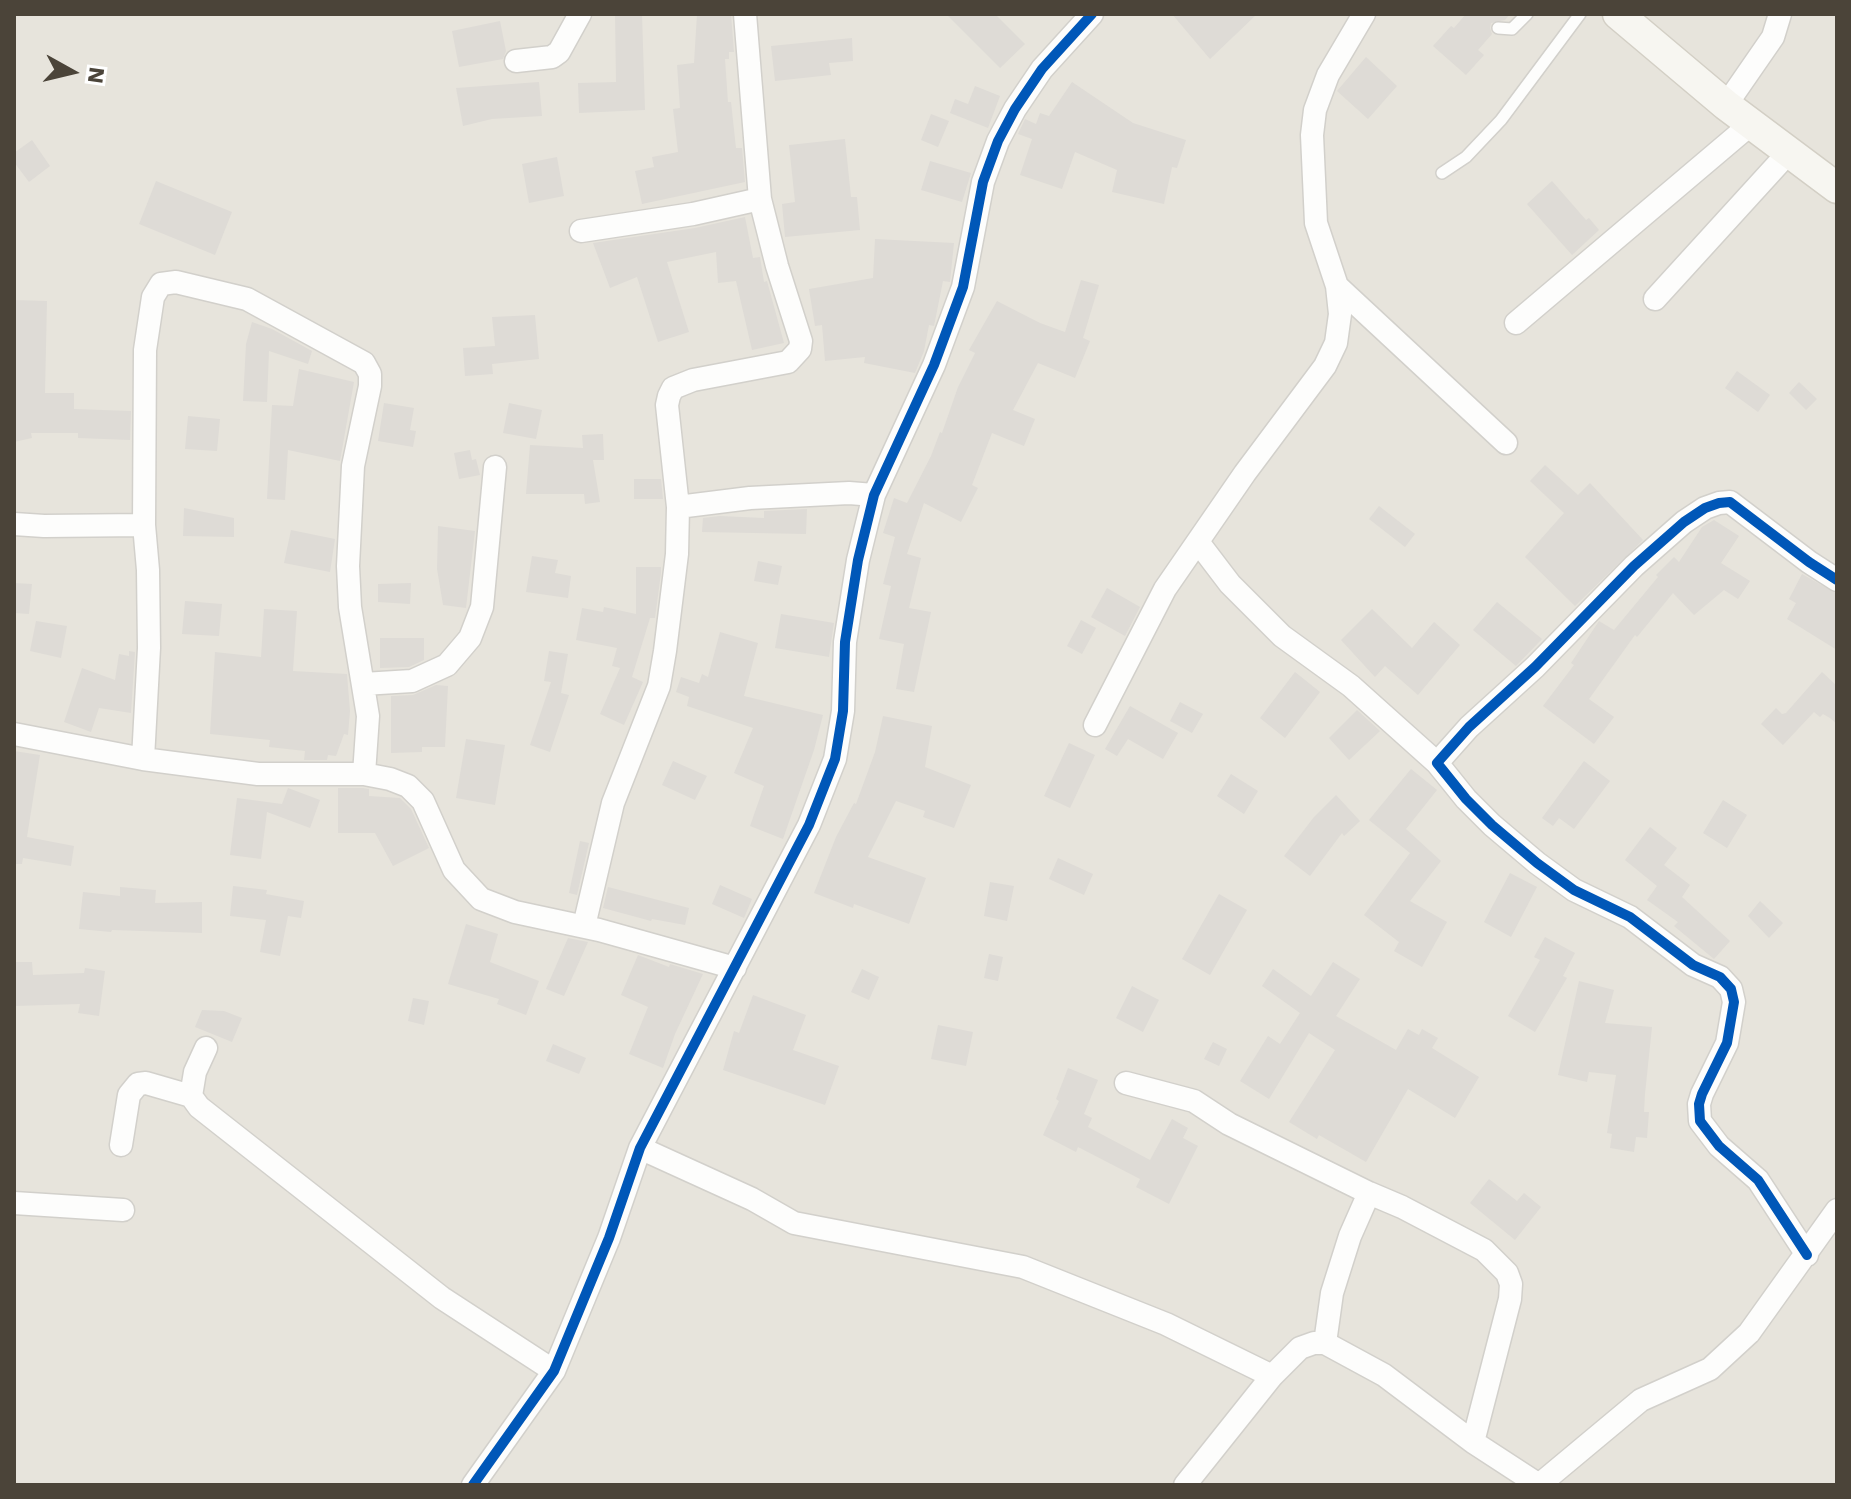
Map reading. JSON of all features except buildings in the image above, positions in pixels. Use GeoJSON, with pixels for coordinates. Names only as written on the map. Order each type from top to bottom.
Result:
{"type":"FeatureCollection","features":[{"type":"Feature","properties":{"kind":"main road"},"geometry":{"type":"LineString","coordinates":[[1618,14],[1726,105],[1837,188]]}},
{"type":"Feature","properties":{"kind":"street"},"geometry":{"type":"LineString","coordinates":[[516,61],[552,57],[559,52],[580,14]]}},
{"type":"Feature","properties":{"kind":"street"},"geometry":{"type":"LineString","coordinates":[[584,926],[613,803],[659,686],[676,577],[678,507],[667,405],[673,388],[693,380],[788,362],[800,349],[801,341],[760,199],[745,14]]}},
{"type":"Feature","properties":{"kind":"street"},"geometry":{"type":"LineString","coordinates":[[473,1485],[554,1371],[609,1238],[640,1148],[809,825],[835,759],[843,711],[845,642],[858,560],[874,495],[934,365],[963,287],[983,182],[998,141],[1015,109],[1042,69],[1092,14]]}},
{"type":"Feature","properties":{"kind":"street"},"geometry":{"type":"LineString","coordinates":[[1095,725],[1158,601],[1245,473],[1325,366],[1336,343],[1340,314],[1337,286],[1316,223],[1312,135],[1315,110],[1328,75],[1364,14]]}},
{"type":"Feature","properties":{"kind":"street"},"geometry":{"type":"LineString","coordinates":[[1726,105],[1773,37],[1780,14]]}},
{"type":"Feature","properties":{"kind":"street"},"geometry":{"type":"LineString","coordinates":[[1516,323],[1751,124]]}},
{"type":"Feature","properties":{"kind":"street"},"geometry":{"type":"LineString","coordinates":[[1655,299],[1789,152]]}},
{"type":"Feature","properties":{"kind":"street"},"geometry":{"type":"LineString","coordinates":[[581,231],[693,214],[760,199]]}},
{"type":"Feature","properties":{"kind":"street"},"geometry":{"type":"LineString","coordinates":[[143,759],[149,648],[144,525],[145,350],[153,297],[161,284],[176,282],[247,299],[364,363],[370,374],[353,466],[348,566],[350,607],[368,716],[364,774]]}},
{"type":"Feature","properties":{"kind":"street"},"geometry":{"type":"LineString","coordinates":[[1337,286],[1506,443]]}},
{"type":"Feature","properties":{"kind":"street"},"geometry":{"type":"LineString","coordinates":[[363,684],[412,681],[447,665],[470,638],[482,607],[495,467]]}},
{"type":"Feature","properties":{"kind":"street"},"geometry":{"type":"LineString","coordinates":[[678,507],[782,496],[874,495]]}},
{"type":"Feature","properties":{"kind":"street"},"geometry":{"type":"LineString","coordinates":[[1437,763],[1469,727],[1519,683],[1634,566],[1684,522],[1705,508],[1730,502],[1837,580]]}},
{"type":"Feature","properties":{"kind":"street"},"geometry":{"type":"LineString","coordinates":[[14,524],[144,525]]}},
{"type":"Feature","properties":{"kind":"street"},"geometry":{"type":"LineString","coordinates":[[1198,542],[1230,584],[1282,636],[1351,686],[1399,726],[1492,825],[1537,863],[1574,890],[1630,917],[1693,965],[1720,977],[1731,989],[1734,1002],[1727,1043],[1702,1094],[1700,1121],[1719,1146],[1758,1180],[1807,1255]]}},
{"type":"Feature","properties":{"kind":"street"},"geometry":{"type":"LineString","coordinates":[[14,734],[143,759],[258,774],[364,774],[390,779],[408,786],[423,801],[454,870],[481,899],[515,912],[584,926],[735,968]]}},
{"type":"Feature","properties":{"kind":"street"},"geometry":{"type":"LineString","coordinates":[[191,1096],[195,1072],[206,1048]]}},
{"type":"Feature","properties":{"kind":"street"},"geometry":{"type":"LineString","coordinates":[[121,1145],[129,1095],[138,1084],[146,1083],[191,1096],[199,1107],[442,1298],[554,1371]]}},
{"type":"Feature","properties":{"kind":"street"},"geometry":{"type":"LineString","coordinates":[[1126,1083],[1194,1101],[1229,1124],[1484,1250],[1507,1273],[1511,1284],[1510,1299],[1473,1442]]}},
{"type":"Feature","properties":{"kind":"street"},"geometry":{"type":"LineString","coordinates":[[640,1148],[752,1199],[794,1223],[1023,1267],[1166,1324],[1272,1376]]}},
{"type":"Feature","properties":{"kind":"street"},"geometry":{"type":"LineString","coordinates":[[1325,1343],[1332,1293],[1350,1236],[1369,1193]]}},
{"type":"Feature","properties":{"kind":"street"},"geometry":{"type":"LineString","coordinates":[[14,1203],[123,1210]]}},
{"type":"Feature","properties":{"kind":"street"},"geometry":{"type":"LineString","coordinates":[[1185,1485],[1272,1376],[1300,1348],[1325,1343],[1384,1375],[1473,1442],[1539,1485],[1641,1400],[1710,1369],[1749,1333],[1837,1210]]}},
{"type":"Feature","properties":{"kind":"lane"},"geometry":{"type":"LineString","coordinates":[[1498,28],[1512,29],[1527,14]]}},
{"type":"Feature","properties":{"kind":"lane"},"geometry":{"type":"LineString","coordinates":[[1442,173],[1466,157],[1501,120],[1580,14]]}},
{"type":"Feature","properties":{"kind":"shaded area"},"geometry":{"type":"Polygon","coordinates":[[[14,14],[1837,14],[1837,1485],[14,1485],[14,14]]]}},
{"type":"Feature","properties":{"kind":"cycle path"},"geometry":{"type":"LineString","coordinates":[[473,1485],[554,1371],[609,1238],[640,1148],[809,825],[835,759],[843,711],[845,642],[858,560],[874,495],[934,365],[963,287],[983,182],[998,141],[1015,109],[1042,69],[1092,14]]}},
{"type":"Feature","properties":{"kind":"cycle path"},"geometry":{"type":"LineString","coordinates":[[1807,1255],[1758,1180],[1719,1146],[1700,1121],[1702,1094],[1727,1043],[1734,1002],[1731,989],[1720,977],[1693,965],[1630,917],[1574,890],[1537,863],[1492,825],[1437,763],[1469,727],[1535,667],[1634,566],[1684,522],[1705,508],[1730,502],[1837,580]]}}]}
